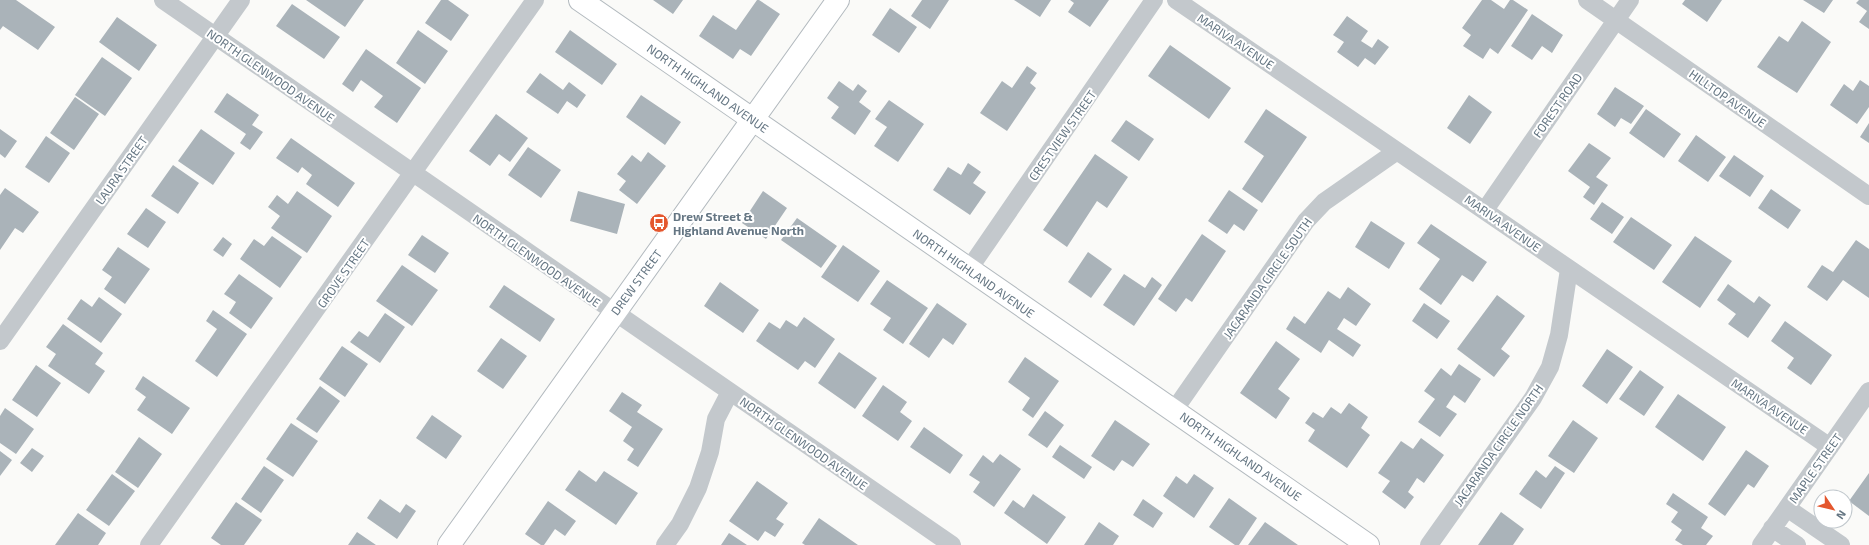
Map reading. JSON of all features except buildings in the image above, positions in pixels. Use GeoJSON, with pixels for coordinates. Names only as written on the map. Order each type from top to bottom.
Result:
{"type":"FeatureCollection","features":[{"type":"Feature","properties":{"kind":"street","name":"NORTH GLENWOOD AVENUE"},"geometry":{"type":"LineString","coordinates":[[163,0],[730,392],[940,542]]}},
{"type":"Feature","properties":{"kind":"street","name":"LAURA STREET"},"geometry":{"type":"LineString","coordinates":[[0,341],[241,0]]}},
{"type":"Feature","properties":{"kind":"street","name":"GROVE STREET"},"geometry":{"type":"LineString","coordinates":[[149,545],[535,0]]}},
{"type":"Feature","properties":{"kind":"street","name":"NORTH HIGHLAND AVENUE"},"geometry":{"type":"LineString","coordinates":[[580,0],[969,269],[1175,409],[1368,545]]}},
{"type":"Feature","properties":{"kind":"street","name":"DREW STREET"},"geometry":{"type":"LineString","coordinates":[[449,545],[614,313],[754,120],[838,0]]}},
{"type":"Feature","properties":{"kind":"street","name":"CRESTVIEW STREET"},"geometry":{"type":"LineString","coordinates":[[969,269],[1154,0]]}},
{"type":"Feature","properties":{"kind":"street","name":"MARIVA AVENUE"},"geometry":{"type":"LineString","coordinates":[[1176,0],[1830,447]]}},
{"type":"Feature","properties":{"kind":"street","name":"HILLTOP AVENUE"},"geometry":{"type":"LineString","coordinates":[[1587,0],[1869,196]]}},
{"type":"Feature","properties":{"kind":"street","name":"FOREST ROAD"},"geometry":{"type":"LineString","coordinates":[[1485,210],[1630,0]]}},
{"type":"Feature","properties":{"kind":"street","name":"JACARANDA CIRCLE SOUTH"},"geometry":{"type":"LineString","coordinates":[[1175,409],[1306,221],[1324,202],[1397,151]]}},
{"type":"Feature","properties":{"kind":"street","name":"JACARANDA CIRCLE NORTH"},"geometry":{"type":"LineString","coordinates":[[1429,545],[1533,398],[1550,367],[1559,335],[1569,269]]}},
{"type":"Feature","properties":{"kind":"street","name":"MAPLE STREET"},"geometry":{"type":"LineString","coordinates":[[1760,545],[1869,391]]}},
{"type":"Feature","properties":{"kind":"street"},"geometry":{"type":"LineString","coordinates":[[665,545],[680,524],[698,488],[710,452],[716,419],[730,392]]}},
{"type":"Feature","properties":{"kind":"street"},"geometry":{"type":"LineString","coordinates":[[1787,508],[1841,545]]}},
{"type":"Feature","properties":{"kind":"street"},"geometry":{"type":"LineString","coordinates":[[1772,528],[1797,545]]}},
{"type":"Feature","properties":{"kind":"place","name":"Drew Street & Highland Avenue North"},"geometry":{"type":"Point","coordinates":[659,223]}}]}
